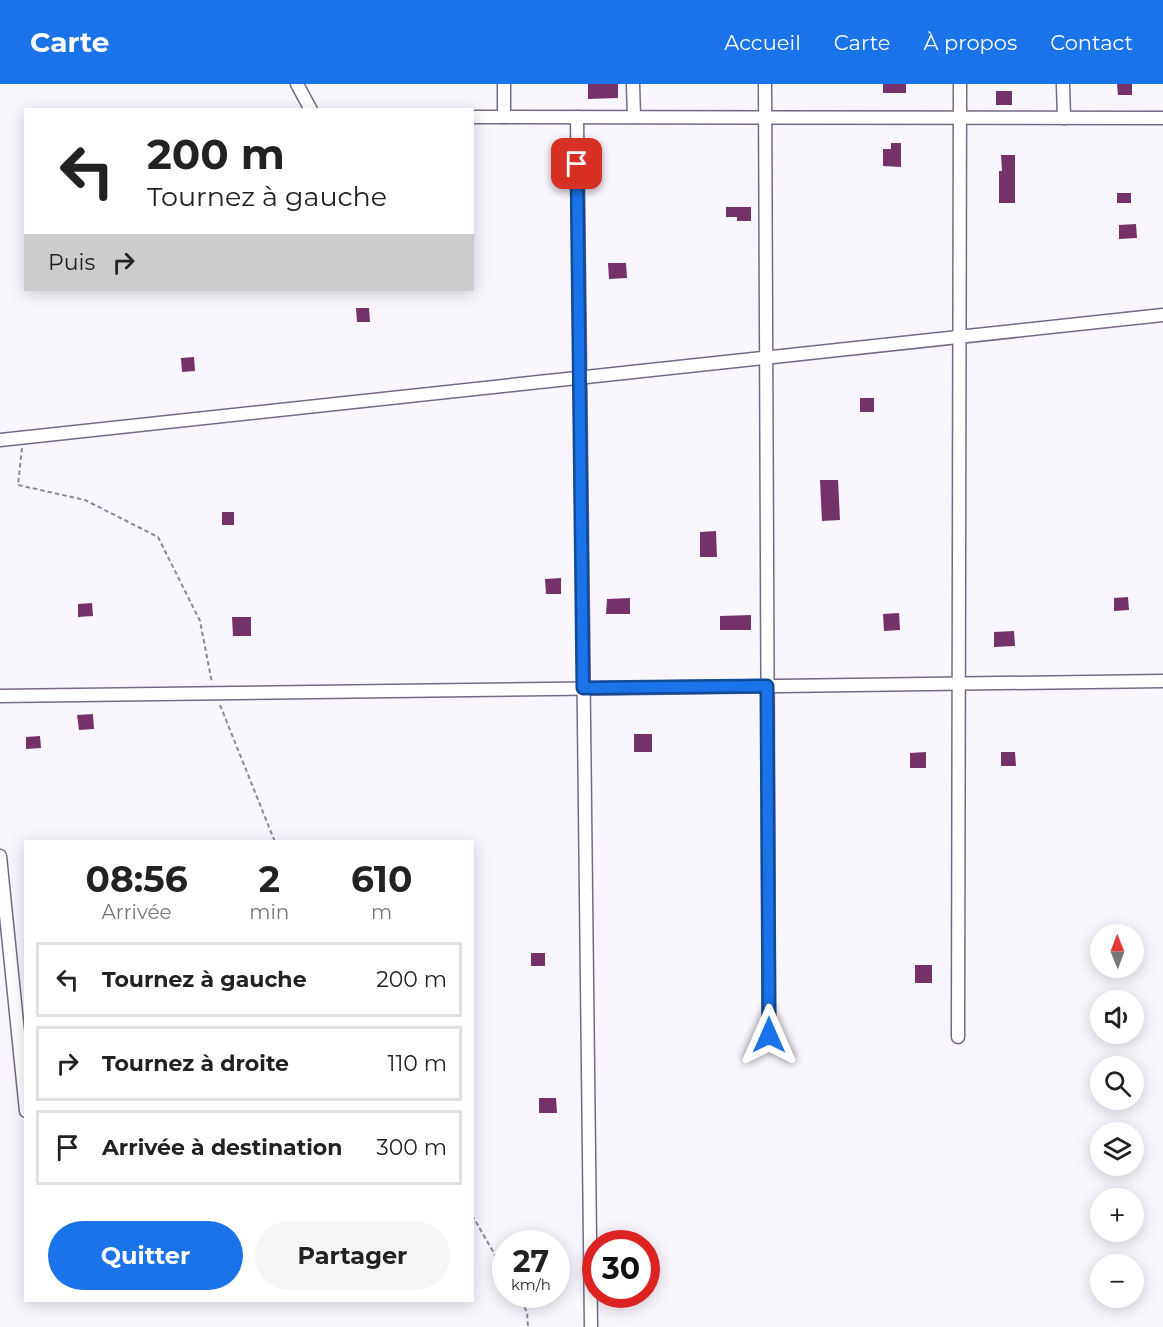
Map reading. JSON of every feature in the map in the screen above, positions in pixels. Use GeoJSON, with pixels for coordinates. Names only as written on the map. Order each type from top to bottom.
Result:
{"type":"FeatureCollection","features":[{"type":"Feature","properties":{"kind":"street"},"geometry":{"type":"LineString","coordinates":[[297,84],[310,108]]}},
{"type":"Feature","properties":{"kind":"street"},"geometry":{"type":"LineString","coordinates":[[504,84],[504,117]]}},
{"type":"Feature","properties":{"kind":"street"},"geometry":{"type":"LineString","coordinates":[[633,84],[634,117]]}},
{"type":"Feature","properties":{"kind":"street"},"geometry":{"type":"LineString","coordinates":[[765,84],[769,1035]]}},
{"type":"Feature","properties":{"kind":"street"},"geometry":{"type":"LineString","coordinates":[[958,1038],[960,84]]}},
{"type":"Feature","properties":{"kind":"street"},"geometry":{"type":"LineString","coordinates":[[1063,84],[1064,118]]}},
{"type":"Feature","properties":{"kind":"street"},"geometry":{"type":"LineString","coordinates":[[474,117],[1163,118]]}},
{"type":"Feature","properties":{"kind":"street"},"geometry":{"type":"LineString","coordinates":[[577,117],[591,1327]]}},
{"type":"Feature","properties":{"kind":"street"},"geometry":{"type":"LineString","coordinates":[[0,440],[1163,315]]}},
{"type":"Feature","properties":{"kind":"street"},"geometry":{"type":"LineString","coordinates":[[0,696],[1163,681]]}},
{"type":"Feature","properties":{"kind":"street"},"geometry":{"type":"LineString","coordinates":[[0,856],[24,1091]]}},
{"type":"Feature","properties":{"kind":"path"},"geometry":{"type":"LineString","coordinates":[[23,437],[18,485],[84,500],[158,537],[200,621],[209,675],[238,755],[274,840]]}},
{"type":"Feature","properties":{"kind":"path"},"geometry":{"type":"LineString","coordinates":[[474,1218],[492,1250]]}},
{"type":"Feature","properties":{"kind":"path"},"geometry":{"type":"LineString","coordinates":[[525,1308],[528,1327]]}},
{"type":"Feature","properties":{"kind":"building"},"geometry":{"type":"Polygon","coordinates":[[[588,84],[618,84],[618,98],[588,99],[588,84]]]}},
{"type":"Feature","properties":{"kind":"building"},"geometry":{"type":"Polygon","coordinates":[[[883,84],[906,84],[906,93],[883,93],[883,84]]]}},
{"type":"Feature","properties":{"kind":"building"},"geometry":{"type":"Polygon","coordinates":[[[1117,84],[1132,84],[1132,95],[1118,95],[1117,84]]]}},
{"type":"Feature","properties":{"kind":"building"},"geometry":{"type":"Polygon","coordinates":[[[996,91],[1012,91],[1012,105],[996,105],[996,91]]]}},
{"type":"Feature","properties":{"kind":"building"},"geometry":{"type":"Polygon","coordinates":[[[891,143],[901,143],[901,167],[883,166],[883,149],[891,149],[891,143]]]}},
{"type":"Feature","properties":{"kind":"building"},"geometry":{"type":"Polygon","coordinates":[[[565,152],[566,172],[551,173],[551,153],[565,152]]]}},
{"type":"Feature","properties":{"kind":"building"},"geometry":{"type":"Polygon","coordinates":[[[1001,155],[1015,155],[1015,203],[999,203],[1001,155]]]}},
{"type":"Feature","properties":{"kind":"building"},"geometry":{"type":"Polygon","coordinates":[[[1117,193],[1131,193],[1131,203],[1117,203],[1117,193]]]}},
{"type":"Feature","properties":{"kind":"building"},"geometry":{"type":"Polygon","coordinates":[[[726,207],[751,207],[751,221],[737,221],[737,217],[726,217],[726,207]]]}},
{"type":"Feature","properties":{"kind":"building"},"geometry":{"type":"Polygon","coordinates":[[[1136,224],[1137,238],[1119,239],[1119,225],[1136,224]]]}},
{"type":"Feature","properties":{"kind":"building"},"geometry":{"type":"Polygon","coordinates":[[[608,263],[626,263],[627,278],[609,279],[608,263]]]}},
{"type":"Feature","properties":{"kind":"building"},"geometry":{"type":"Polygon","coordinates":[[[356,308],[369,308],[370,322],[357,322],[356,308]]]}},
{"type":"Feature","properties":{"kind":"building"},"geometry":{"type":"Polygon","coordinates":[[[194,357],[195,371],[182,372],[181,358],[194,357]]]}},
{"type":"Feature","properties":{"kind":"building"},"geometry":{"type":"Polygon","coordinates":[[[860,398],[874,398],[874,412],[860,412],[860,398]]]}},
{"type":"Feature","properties":{"kind":"building"},"geometry":{"type":"Polygon","coordinates":[[[820,480],[838,480],[840,520],[822,521],[820,480]]]}},
{"type":"Feature","properties":{"kind":"building"},"geometry":{"type":"Polygon","coordinates":[[[222,512],[234,512],[234,525],[222,525],[222,512]]]}},
{"type":"Feature","properties":{"kind":"building"},"geometry":{"type":"Polygon","coordinates":[[[716,531],[717,557],[700,557],[700,532],[716,531]]]}},
{"type":"Feature","properties":{"kind":"building"},"geometry":{"type":"Polygon","coordinates":[[[561,578],[561,594],[546,594],[545,579],[561,578]]]}},
{"type":"Feature","properties":{"kind":"building"},"geometry":{"type":"Polygon","coordinates":[[[1128,597],[1129,610],[1114,611],[1114,598],[1128,597]]]}},
{"type":"Feature","properties":{"kind":"building"},"geometry":{"type":"Polygon","coordinates":[[[630,598],[630,614],[606,614],[607,599],[630,598]]]}},
{"type":"Feature","properties":{"kind":"building"},"geometry":{"type":"Polygon","coordinates":[[[92,603],[93,616],[78,617],[78,604],[92,603]]]}},
{"type":"Feature","properties":{"kind":"building"},"geometry":{"type":"Polygon","coordinates":[[[899,613],[900,630],[884,631],[883,614],[899,613]]]}},
{"type":"Feature","properties":{"kind":"building"},"geometry":{"type":"Polygon","coordinates":[[[751,615],[751,630],[720,630],[720,616],[751,615]]]}},
{"type":"Feature","properties":{"kind":"building"},"geometry":{"type":"Polygon","coordinates":[[[232,617],[251,617],[251,636],[233,636],[232,617]]]}},
{"type":"Feature","properties":{"kind":"building"},"geometry":{"type":"Polygon","coordinates":[[[1014,631],[1015,646],[994,647],[994,632],[1014,631]]]}},
{"type":"Feature","properties":{"kind":"building"},"geometry":{"type":"Polygon","coordinates":[[[93,714],[94,729],[79,730],[77,715],[93,714]]]}},
{"type":"Feature","properties":{"kind":"building"},"geometry":{"type":"Polygon","coordinates":[[[634,734],[652,734],[652,752],[634,752],[634,734]]]}},
{"type":"Feature","properties":{"kind":"building"},"geometry":{"type":"Polygon","coordinates":[[[40,736],[41,748],[26,749],[26,737],[40,736]]]}},
{"type":"Feature","properties":{"kind":"building"},"geometry":{"type":"Polygon","coordinates":[[[926,752],[926,768],[910,768],[910,753],[926,752]]]}},
{"type":"Feature","properties":{"kind":"building"},"geometry":{"type":"Polygon","coordinates":[[[1001,752],[1015,752],[1016,766],[1001,766],[1001,752]]]}},
{"type":"Feature","properties":{"kind":"building"},"geometry":{"type":"Polygon","coordinates":[[[531,953],[545,953],[545,966],[531,966],[531,953]]]}},
{"type":"Feature","properties":{"kind":"building"},"geometry":{"type":"Polygon","coordinates":[[[915,965],[932,965],[932,983],[915,983],[915,965]]]}},
{"type":"Feature","properties":{"kind":"building"},"geometry":{"type":"Polygon","coordinates":[[[539,1098],[556,1098],[557,1113],[539,1113],[539,1098]]]}},
{"type":"Feature","properties":{"kind":"route"},"geometry":{"type":"LineString","coordinates":[[577,164],[583,688],[767,686],[769,1035]]}}]}
